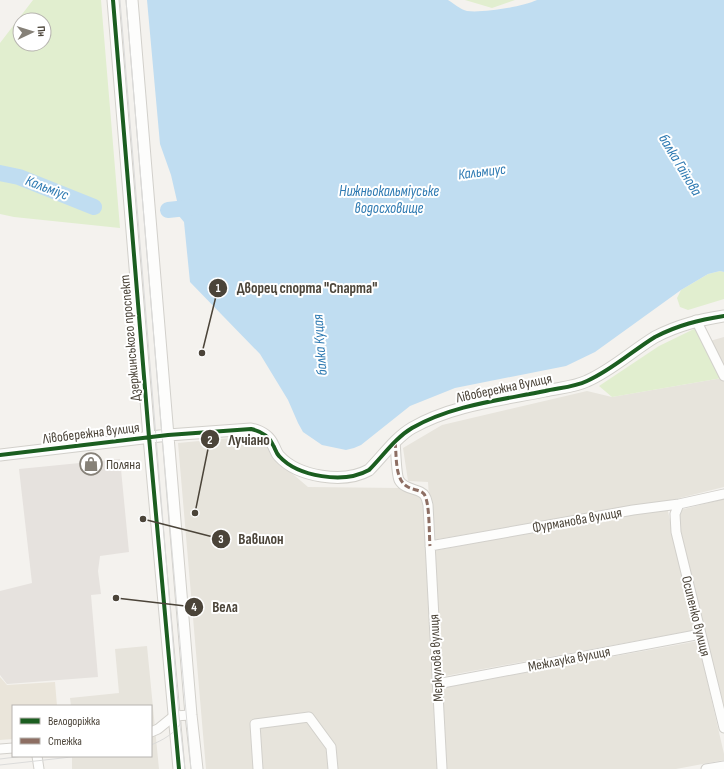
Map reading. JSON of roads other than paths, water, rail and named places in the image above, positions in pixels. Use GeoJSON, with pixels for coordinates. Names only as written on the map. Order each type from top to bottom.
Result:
{"type":"FeatureCollection","features":[{"type":"Feature","properties":{"kind":"street","name":"Дзержинського проспект"},"geometry":{"type":"LineString","coordinates":[[113,0],[149,437],[179,769]]}},
{"type":"Feature","properties":{"kind":"street"},"geometry":{"type":"LineString","coordinates":[[132,0],[147,162],[191,715],[197,769]]}},
{"type":"Feature","properties":{"kind":"street","name":"Лівобережна вулиця"},"geometry":{"type":"LineString","coordinates":[[0,455],[168,435],[251,429],[257,430],[267,437],[272,442],[278,455],[290,465],[303,472],[329,477],[362,474],[376,463],[403,434],[412,428],[454,410],[585,382],[624,359],[655,338],[680,325],[696,320],[724,316]]}},
{"type":"Feature","properties":{"kind":"street"},"geometry":{"type":"LineString","coordinates":[[696,320],[724,376]]}},
{"type":"Feature","properties":{"kind":"street","name":"Мєркулова вулиця"},"geometry":{"type":"LineString","coordinates":[[395,442],[399,480],[413,490],[421,491],[425,495],[428,505],[442,769]]}},
{"type":"Feature","properties":{"kind":"street","name":"Фурманова вулиця"},"geometry":{"type":"LineString","coordinates":[[430,546],[633,510],[679,504],[724,494]]}},
{"type":"Feature","properties":{"kind":"street","name":"Осипенко вулиця"},"geometry":{"type":"LineString","coordinates":[[679,504],[675,514],[676,532],[724,728]]}},
{"type":"Feature","properties":{"kind":"street","name":"Межлаука вулиця"},"geometry":{"type":"LineString","coordinates":[[437,684],[701,634]]}},
{"type":"Feature","properties":{"kind":"street"},"geometry":{"type":"LineString","coordinates":[[152,732],[158,729],[174,716],[191,715]]}},
{"type":"Feature","properties":{"kind":"street"},"geometry":{"type":"LineString","coordinates":[[258,769],[255,724],[298,718],[310,718],[331,747],[332,769]]}},
{"type":"Feature","properties":{"kind":"street"},"geometry":{"type":"LineString","coordinates":[[0,749],[12,748]]}},
{"type":"Feature","properties":{"kind":"street"},"geometry":{"type":"LineString","coordinates":[[37,757],[39,769]]}},
{"type":"Feature","properties":{"kind":"street"},"geometry":{"type":"LineString","coordinates":[[706,769],[724,766]]}},
{"type":"Feature","properties":{"kind":"water","name":"Нижньокальміуське водосховище"},"geometry":{"type":"Polygon","coordinates":[[[147,0],[448,0],[467,11],[474,11],[512,7],[537,0],[724,0],[724,272],[720,271],[708,274],[681,290],[595,352],[566,366],[455,388],[410,406],[361,445],[354,448],[346,450],[322,445],[303,432],[288,400],[260,354],[190,282],[184,222],[174,210],[177,201],[171,175],[160,144],[147,0]]]}},
{"type":"Feature","properties":{"kind":"waterway","name":"Кальміус"},"geometry":{"type":"LineString","coordinates":[[0,173],[19,177],[94,207]]}},
{"type":"Feature","properties":{"kind":"waterway","name":"Кальмиус"},"geometry":{"type":"LineString","coordinates":[[168,210],[196,207]]}},
{"type":"Feature","properties":{"kind":"tram line"},"geometry":{"type":"LineString","coordinates":[[120,0],[179,716],[185,769]]}},
{"type":"Feature","properties":{"kind":"tram line"},"geometry":{"type":"LineString","coordinates":[[126,0],[191,769]]}},
{"type":"Feature","properties":{"kind":"tram line"},"geometry":{"type":"LineString","coordinates":[[152,745],[168,736],[181,723]]}},
{"type":"Feature","properties":{"kind":"tram line"},"geometry":{"type":"LineString","coordinates":[[0,759],[16,757]]}},
{"type":"Feature","properties":{"kind":"tram line"},"geometry":{"type":"LineString","coordinates":[[0,765],[71,757]]}},
{"type":"Feature","properties":{"kind":"place","name":"Дворец спорта \"Спарта\""},"geometry":{"type":"Point","coordinates":[202,353]}},
{"type":"Feature","properties":{"kind":"place","name":"Поляна"},"geometry":{"type":"Point","coordinates":[91,464]}},
{"type":"Feature","properties":{"kind":"place","name":"Лучіано"},"geometry":{"type":"Point","coordinates":[195,513]}},
{"type":"Feature","properties":{"kind":"place","name":"Вавилон"},"geometry":{"type":"Point","coordinates":[143,519]}},
{"type":"Feature","properties":{"kind":"place","name":"Вела"},"geometry":{"type":"Point","coordinates":[116,598]}},
{"type":"Feature","properties":{"kind":"water label","name":"балка Гаїнова"},"geometry":{"type":"Point","coordinates":[680,165]}},
{"type":"Feature","properties":{"kind":"water label","name":"балка Куцая"},"geometry":{"type":"Point","coordinates":[320,345]}}]}
